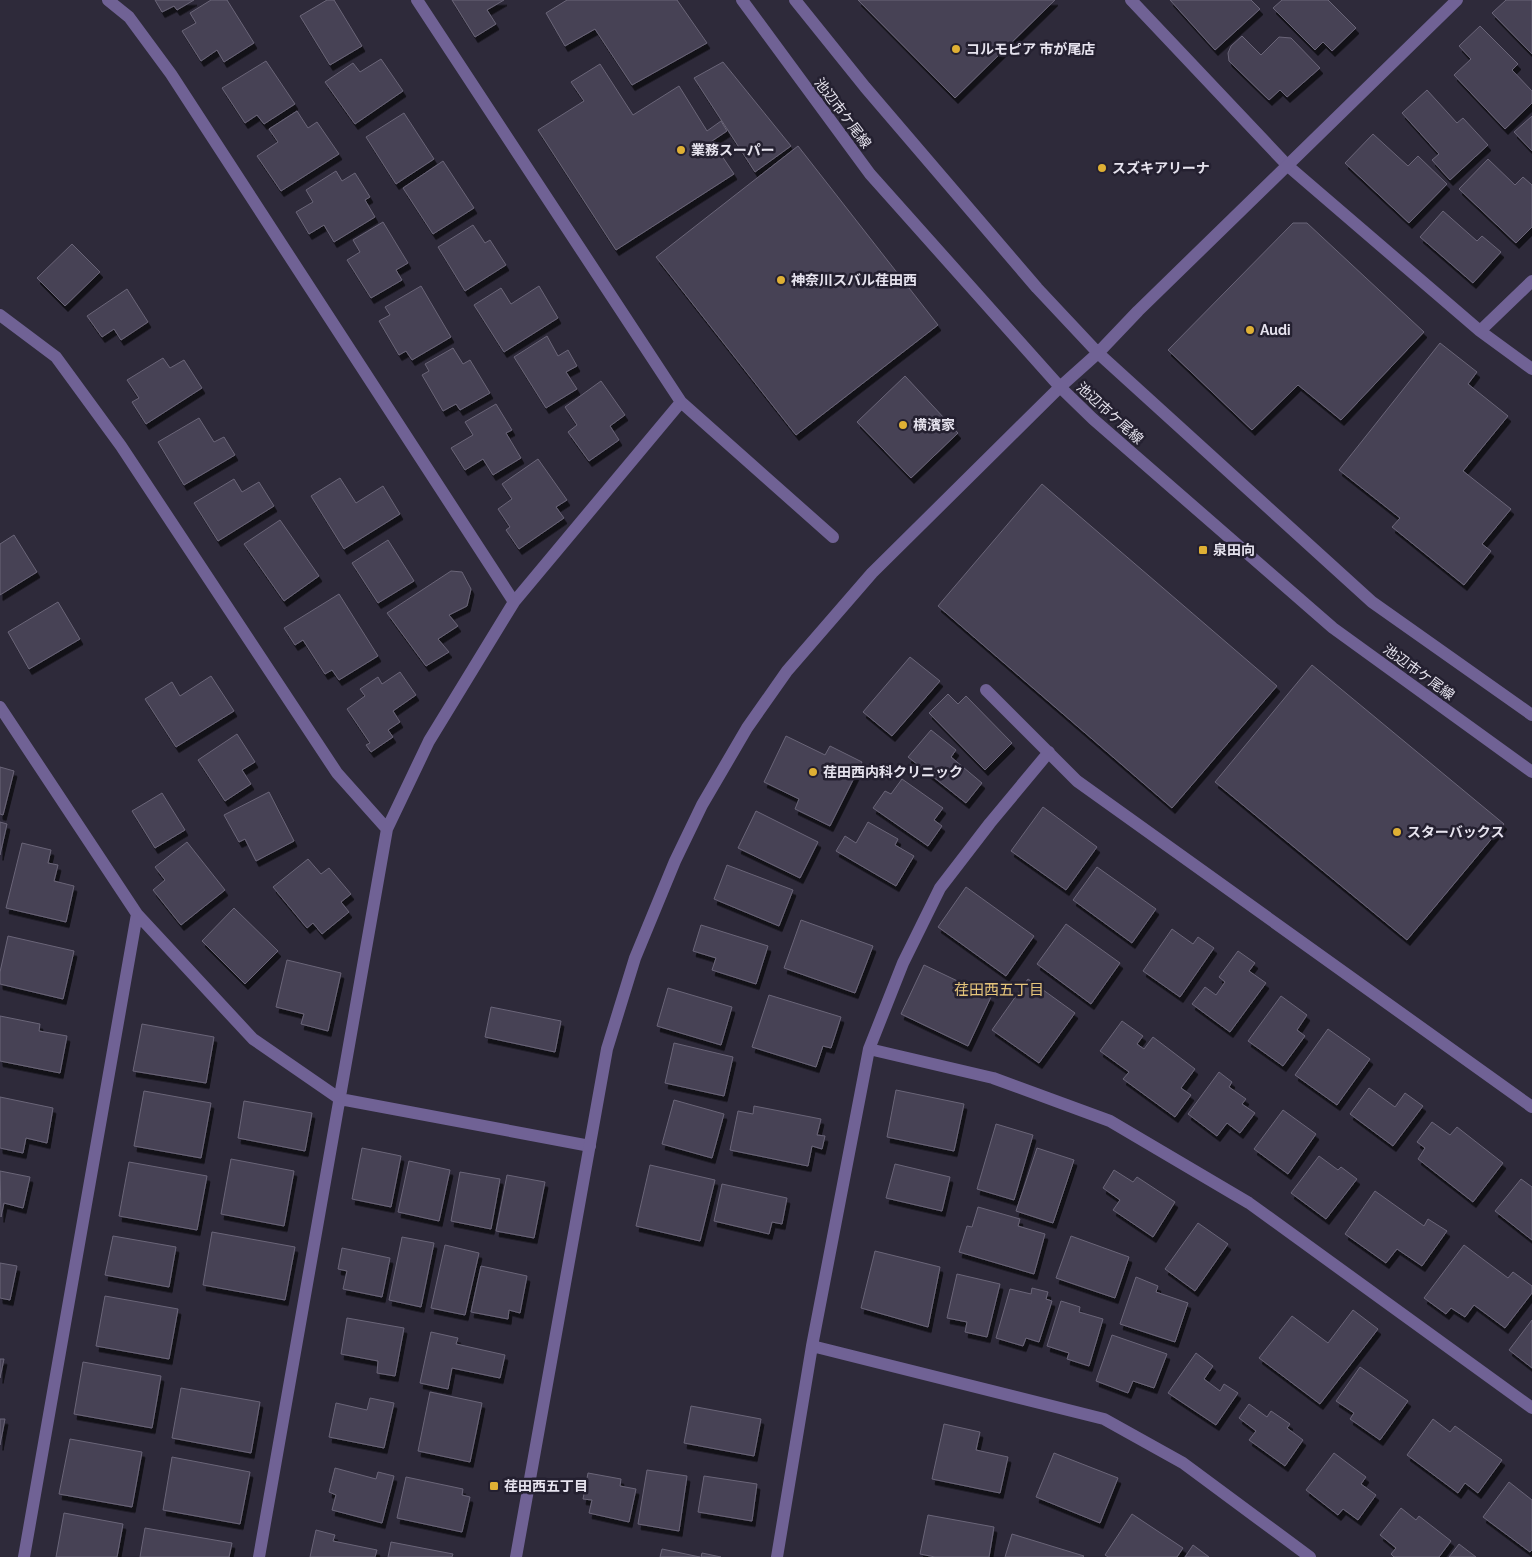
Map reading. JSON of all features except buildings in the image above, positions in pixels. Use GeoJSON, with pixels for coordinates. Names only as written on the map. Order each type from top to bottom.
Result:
{"type":"FeatureCollection","features":[{"type":"Feature","properties":{"kind":"street"},"geometry":{"type":"LineString","coordinates":[[108,0],[129,17],[171,74],[514,602]]}},
{"type":"Feature","properties":{"kind":"street"},"geometry":{"type":"LineString","coordinates":[[417,0],[681,402],[833,537]]}},
{"type":"Feature","properties":{"kind":"street","name":"池辺市ケ尾線"},"geometry":{"type":"LineString","coordinates":[[742,0],[870,174],[1060,387],[1093,419],[1333,628],[1532,772]]}},
{"type":"Feature","properties":{"kind":"street"},"geometry":{"type":"LineString","coordinates":[[795,0],[864,88],[1042,294],[1098,353],[1372,602],[1532,715]]}},
{"type":"Feature","properties":{"kind":"street"},"geometry":{"type":"LineString","coordinates":[[1131,0],[1288,166],[1480,330],[1532,369]]}},
{"type":"Feature","properties":{"kind":"street"},"geometry":{"type":"LineString","coordinates":[[516,1557],[607,1049],[635,958],[675,861],[702,805],[747,728],[787,670],[872,573],[1060,387],[1098,353],[1138,311],[1458,0]]}},
{"type":"Feature","properties":{"kind":"street"},"geometry":{"type":"LineString","coordinates":[[1480,330],[1532,281]]}},
{"type":"Feature","properties":{"kind":"street"},"geometry":{"type":"LineString","coordinates":[[0,315],[56,357],[121,446],[337,773],[386,829]]}},
{"type":"Feature","properties":{"kind":"street"},"geometry":{"type":"LineString","coordinates":[[259,1557],[386,829],[429,741],[514,602],[681,402]]}},
{"type":"Feature","properties":{"kind":"street"},"geometry":{"type":"LineString","coordinates":[[986,690],[1077,781],[1532,1107]]}},
{"type":"Feature","properties":{"kind":"street"},"geometry":{"type":"LineString","coordinates":[[0,706],[137,914],[252,1039],[340,1099],[590,1146]]}},
{"type":"Feature","properties":{"kind":"street"},"geometry":{"type":"LineString","coordinates":[[777,1557],[812,1346],[869,1049],[903,963],[940,888],[990,823],[1050,752]]}},
{"type":"Feature","properties":{"kind":"street"},"geometry":{"type":"LineString","coordinates":[[24,1557],[137,914]]}},
{"type":"Feature","properties":{"kind":"street"},"geometry":{"type":"LineString","coordinates":[[869,1049],[993,1078],[1110,1121],[1250,1203],[1532,1408]]}},
{"type":"Feature","properties":{"kind":"street"},"geometry":{"type":"LineString","coordinates":[[812,1346],[1104,1419],[1183,1463],[1310,1557]]}},
{"type":"Feature","properties":{"kind":"place","name":"コルモピア 市が尾店"},"geometry":{"type":"Point","coordinates":[956,49]}},
{"type":"Feature","properties":{"kind":"place","name":"業務スーパー"},"geometry":{"type":"Point","coordinates":[681,150]}},
{"type":"Feature","properties":{"kind":"place","name":"スズキアリーナ"},"geometry":{"type":"Point","coordinates":[1102,168]}},
{"type":"Feature","properties":{"kind":"place","name":"神奈川スバル荏田西"},"geometry":{"type":"Point","coordinates":[781,280]}},
{"type":"Feature","properties":{"kind":"place","name":"Audi"},"geometry":{"type":"Point","coordinates":[1250,330]}},
{"type":"Feature","properties":{"kind":"place","name":"横濱家"},"geometry":{"type":"Point","coordinates":[903,425]}},
{"type":"Feature","properties":{"kind":"place","name":"泉田向"},"geometry":{"type":"Point","coordinates":[1203,550]}},
{"type":"Feature","properties":{"kind":"place","name":"荏田西内科クリニック"},"geometry":{"type":"Point","coordinates":[813,772]}},
{"type":"Feature","properties":{"kind":"place","name":"スターバックス"},"geometry":{"type":"Point","coordinates":[1397,832]}},
{"type":"Feature","properties":{"kind":"place","name":"荏田西五丁目"},"geometry":{"type":"Point","coordinates":[494,1486]}},
{"type":"Feature","properties":{"kind":"district","name":"荏田西五丁目"},"geometry":{"type":"Point","coordinates":[999,990]}}]}
